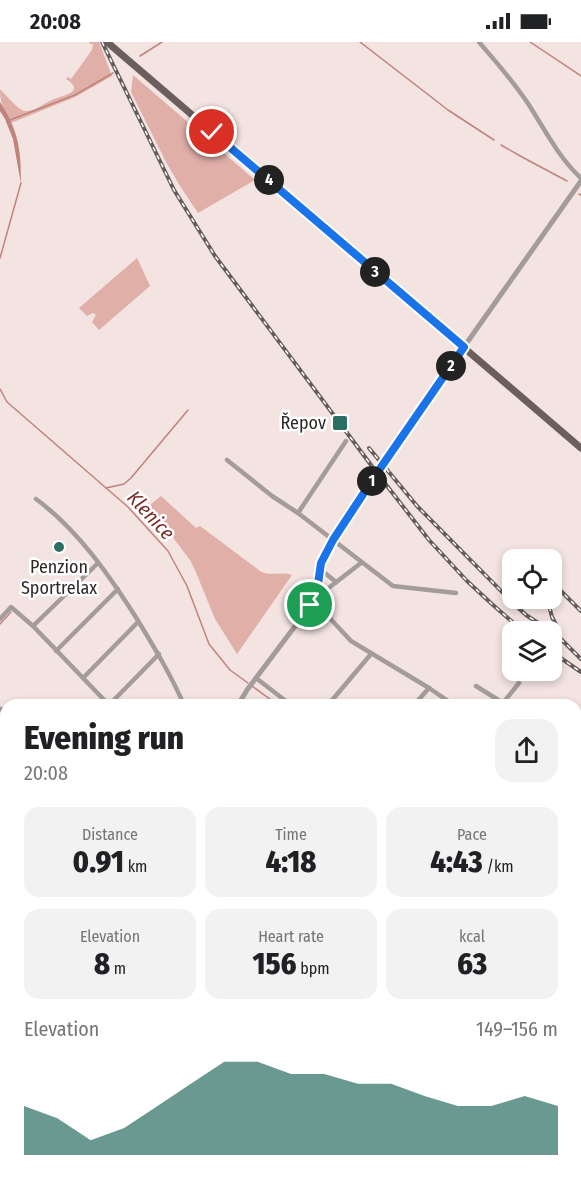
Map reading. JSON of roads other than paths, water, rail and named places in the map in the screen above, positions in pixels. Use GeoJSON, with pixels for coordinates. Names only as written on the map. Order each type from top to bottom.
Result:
{"type":"FeatureCollection","features":[{"type":"Feature","properties":{"kind":"main road"},"geometry":{"type":"LineString","coordinates":[[107,42],[581,448]]}},
{"type":"Feature","properties":{"kind":"street"},"geometry":{"type":"LineString","coordinates":[[242,699],[313,600],[317,591],[320,569],[333,540],[581,179],[559,153],[519,90],[479,42]]}},
{"type":"Feature","properties":{"kind":"street"},"geometry":{"type":"LineString","coordinates":[[298,513],[346,441]]}},
{"type":"Feature","properties":{"kind":"street"},"geometry":{"type":"LineString","coordinates":[[227,460],[393,586],[456,592]]}},
{"type":"Feature","properties":{"kind":"street"},"geometry":{"type":"LineString","coordinates":[[36,499],[83,543],[118,589],[159,654],[181,699]]}},
{"type":"Feature","properties":{"kind":"street"},"geometry":{"type":"LineString","coordinates":[[33,626],[98,563]]}},
{"type":"Feature","properties":{"kind":"street"},"geometry":{"type":"LineString","coordinates":[[313,600],[361,563]]}},
{"type":"Feature","properties":{"kind":"street"},"geometry":{"type":"LineString","coordinates":[[320,569],[336,582]]}},
{"type":"Feature","properties":{"kind":"street"},"geometry":{"type":"LineString","coordinates":[[56,651],[118,589]]}},
{"type":"Feature","properties":{"kind":"street"},"geometry":{"type":"LineString","coordinates":[[313,600],[351,641],[445,699]]}},
{"type":"Feature","properties":{"kind":"street"},"geometry":{"type":"LineString","coordinates":[[0,619],[11,607],[33,626],[103,699]]}},
{"type":"Feature","properties":{"kind":"street"},"geometry":{"type":"LineString","coordinates":[[83,678],[138,622]]}},
{"type":"Feature","properties":{"kind":"street"},"geometry":{"type":"LineString","coordinates":[[115,699],[159,654]]}},
{"type":"Feature","properties":{"kind":"street"},"geometry":{"type":"LineString","coordinates":[[333,699],[371,654]]}},
{"type":"Feature","properties":{"kind":"street"},"geometry":{"type":"LineString","coordinates":[[255,679],[283,699]]}},
{"type":"Feature","properties":{"kind":"street"},"geometry":{"type":"LineString","coordinates":[[506,699],[519,683]]}},
{"type":"Feature","properties":{"kind":"street"},"geometry":{"type":"LineString","coordinates":[[476,686],[495,699]]}},
{"type":"Feature","properties":{"kind":"street"},"geometry":{"type":"LineString","coordinates":[[419,699],[429,688]]}},
{"type":"Feature","properties":{"kind":"waterway"},"geometry":{"type":"LineString","coordinates":[[140,56],[162,42]]}},
{"type":"Feature","properties":{"kind":"waterway"},"geometry":{"type":"LineString","coordinates":[[360,42],[448,110],[494,140]]}},
{"type":"Feature","properties":{"kind":"waterway"},"geometry":{"type":"LineString","coordinates":[[530,42],[581,76]]}},
{"type":"Feature","properties":{"kind":"waterway"},"geometry":{"type":"LineString","coordinates":[[10,120],[75,95],[113,73]]}},
{"type":"Feature","properties":{"kind":"waterway"},"geometry":{"type":"LineString","coordinates":[[501,145],[567,181]]}},
{"type":"Feature","properties":{"kind":"waterway","name":"Klenice"},"geometry":{"type":"LineString","coordinates":[[0,258],[21,183]]}},
{"type":"Feature","properties":{"kind":"waterway","name":"Klenice"},"geometry":{"type":"LineString","coordinates":[[0,389],[7,402],[128,507],[168,551],[187,586],[209,644],[230,670],[248,683]]}},
{"type":"Feature","properties":{"kind":"waterway"},"geometry":{"type":"LineString","coordinates":[[106,488],[124,484],[131,478],[188,410]]}},
{"type":"Feature","properties":{"kind":"waterway"},"geometry":{"type":"LineString","coordinates":[[0,624],[11,612]]}},
{"type":"Feature","properties":{"kind":"waterway","name":"Klenice"},"geometry":{"type":"LineString","coordinates":[[252,686],[270,699]]}},
{"type":"Feature","properties":{"kind":"railway"},"geometry":{"type":"LineString","coordinates":[[102,42],[174,190],[215,256],[429,540],[467,581],[511,621]]}},
{"type":"Feature","properties":{"kind":"railway"},"geometry":{"type":"LineString","coordinates":[[369,448],[417,506],[513,603],[535,621]]}},
{"type":"Feature","properties":{"kind":"railway"},"geometry":{"type":"LineString","coordinates":[[562,592],[581,611]]}},
{"type":"Feature","properties":{"kind":"railway"},"geometry":{"type":"LineString","coordinates":[[550,609],[554,621]]}},
{"type":"Feature","properties":{"kind":"railway"},"geometry":{"type":"LineString","coordinates":[[562,640],[581,659]]}},
{"type":"Feature","properties":{"kind":"railway"},"geometry":{"type":"LineString","coordinates":[[562,659],[581,672]]}},
{"type":"Feature","properties":{"kind":"place","name":"Řepov"},"geometry":{"type":"Point","coordinates":[340,423]}},
{"type":"Feature","properties":{"kind":"place","name":"Penzion Sportrelax"},"geometry":{"type":"Point","coordinates":[59,547]}}]}
